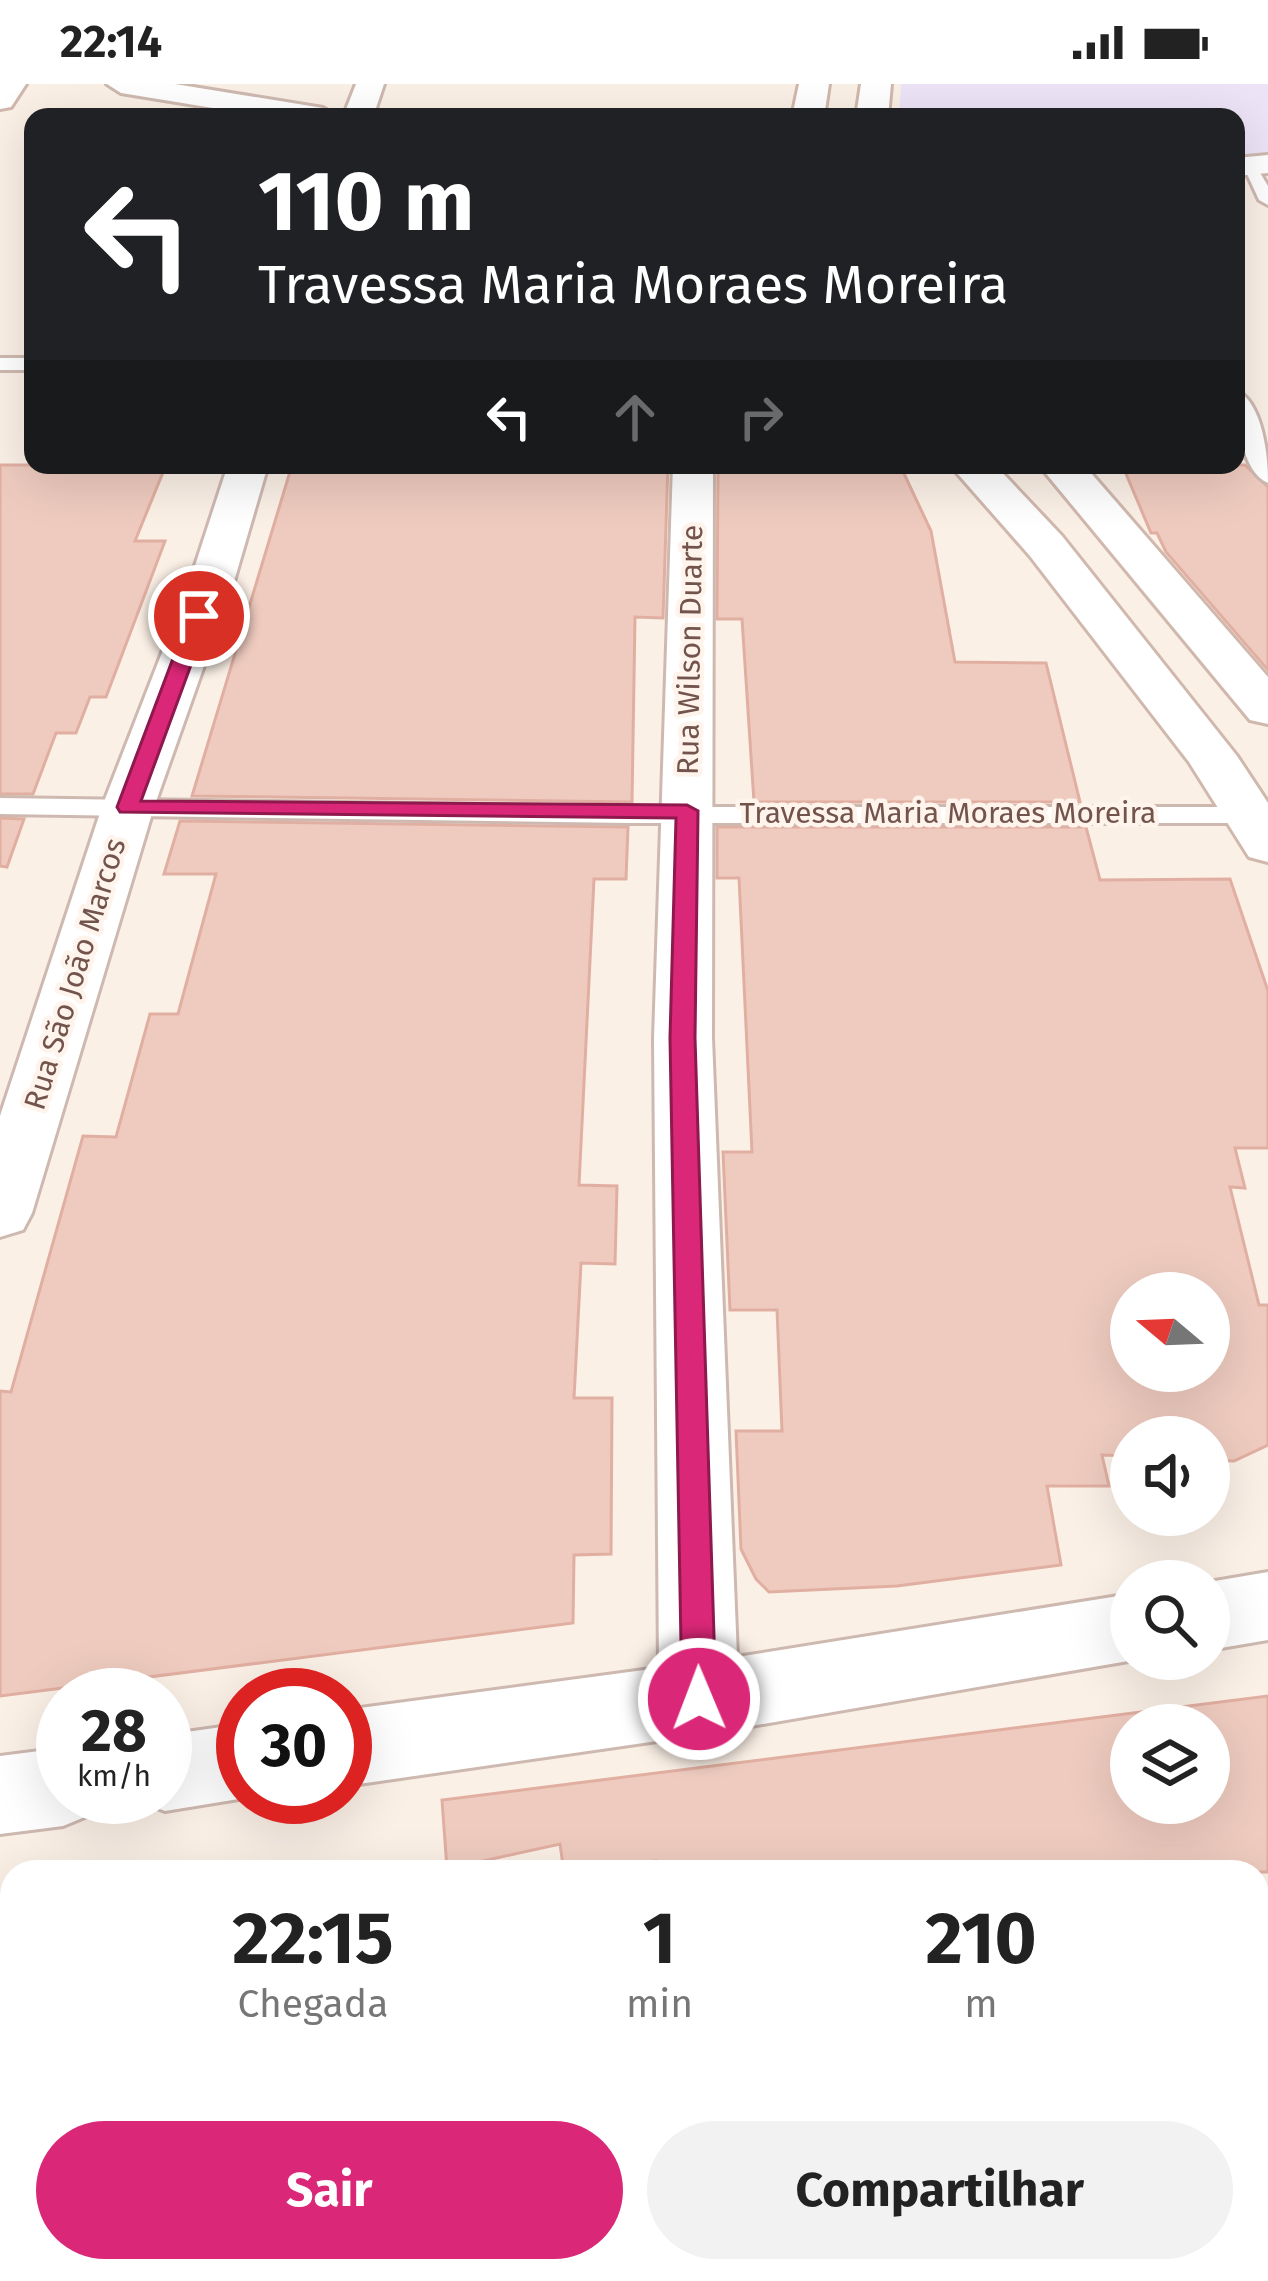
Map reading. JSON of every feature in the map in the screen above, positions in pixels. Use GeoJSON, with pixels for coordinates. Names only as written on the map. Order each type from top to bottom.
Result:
{"type":"FeatureCollection","features":[{"type":"Feature","properties":{"kind":"main road"},"geometry":{"type":"LineString","coordinates":[[0,100],[11,84]]}},
{"type":"Feature","properties":{"kind":"main road"},"geometry":{"type":"LineString","coordinates":[[979,474],[1060,564],[1211,756],[1258,830]]}},
{"type":"Feature","properties":{"kind":"main road"},"geometry":{"type":"LineString","coordinates":[[1068,474],[1268,709]]}},
{"type":"Feature","properties":{"kind":"street"},"geometry":{"type":"LineString","coordinates":[[121,84],[268,108]]}},
{"type":"Feature","properties":{"kind":"street","name":"Rua São João Marcos"},"geometry":{"type":"LineString","coordinates":[[0,1213],[128,807],[213,578],[245,474]]}},
{"type":"Feature","properties":{"kind":"street","name":"Rua Wilson Duarte"},"geometry":{"type":"LineString","coordinates":[[693,474],[682,1038],[699,1699]]}},
{"type":"Feature","properties":{"kind":"street"},"geometry":{"type":"LineString","coordinates":[[1230,1612],[1268,1606]]}},
{"type":"Feature","properties":{"kind":"street"},"geometry":{"type":"LineString","coordinates":[[372,1744],[699,1699],[1110,1631]]}},
{"type":"Feature","properties":{"kind":"street"},"geometry":{"type":"LineString","coordinates":[[0,1796],[36,1791]]}},
{"type":"Feature","properties":{"kind":"lane"},"geometry":{"type":"LineString","coordinates":[[1251,165],[1268,200]]}},
{"type":"Feature","properties":{"kind":"lane"},"geometry":{"type":"LineString","coordinates":[[1259,436],[1268,477]]}},
{"type":"Feature","properties":{"kind":"lane","name":"Travessa Maria Moraes Moreira"},"geometry":{"type":"LineString","coordinates":[[0,806],[687,811],[1258,830]]}},
{"type":"Feature","properties":{"kind":"shaded area"},"geometry":{"type":"Polygon","coordinates":[[[901,84],[1268,84],[1268,155],[1245,156],[1245,108],[900,108],[901,84]]]}},
{"type":"Feature","properties":{"kind":"building"},"geometry":{"type":"Polygon","coordinates":[[[0,465],[24,465],[24,474],[162,474],[135,541],[165,541],[106,697],[90,697],[76,733],[56,733],[33,794],[0,794],[0,465]]]}},
{"type":"Feature","properties":{"kind":"building"},"geometry":{"type":"Polygon","coordinates":[[[1245,465],[1268,487],[1268,670],[1166,552],[1157,533],[1151,533],[1126,474],[1245,474],[1245,465]]]}},
{"type":"Feature","properties":{"kind":"building"},"geometry":{"type":"Polygon","coordinates":[[[289,474],[668,474],[663,618],[635,617],[632,802],[192,796],[289,474]]]}},
{"type":"Feature","properties":{"kind":"building"},"geometry":{"type":"Polygon","coordinates":[[[718,474],[904,474],[931,531],[955,662],[1046,663],[1080,802],[754,802],[742,619],[717,619],[718,474]]]}},
{"type":"Feature","properties":{"kind":"building"},"geometry":{"type":"Polygon","coordinates":[[[0,818],[24,819],[7,867],[0,866],[0,818]]]}},
{"type":"Feature","properties":{"kind":"building"},"geometry":{"type":"Polygon","coordinates":[[[180,821],[628,827],[626,879],[594,879],[579,1185],[617,1186],[615,1264],[581,1263],[574,1398],[612,1398],[611,1554],[574,1555],[573,1623],[192,1672],[36,1668],[36,1691],[0,1696],[0,1391],[11,1392],[83,1136],[116,1137],[150,1014],[178,1014],[216,874],[164,874],[180,821]]]}},
{"type":"Feature","properties":{"kind":"building"},"geometry":{"type":"Polygon","coordinates":[[[717,827],[1086,827],[1100,880],[1230,879],[1268,991],[1268,1148],[1235,1148],[1245,1188],[1230,1187],[1259,1305],[1268,1305],[1268,1445],[1230,1461],[1230,1416],[1110,1416],[1110,1455],[1102,1455],[1109,1486],[1047,1486],[1061,1565],[897,1586],[769,1592],[756,1579],[741,1549],[736,1431],[782,1431],[777,1310],[730,1310],[723,1152],[752,1152],[739,878],[717,878],[717,827]]]}},
{"type":"Feature","properties":{"kind":"building"},"geometry":{"type":"Polygon","coordinates":[[[1268,1696],[1268,1860],[562,1860],[560,1844],[488,1860],[446,1860],[442,1800],[1110,1716],[1110,1824],[1230,1824],[1230,1704],[1204,1704],[1268,1696]]]}},
{"type":"Feature","properties":{"kind":"route"},"geometry":{"type":"LineString","coordinates":[[199,616],[128,807],[687,811],[682,1038],[699,1699]]}}]}
